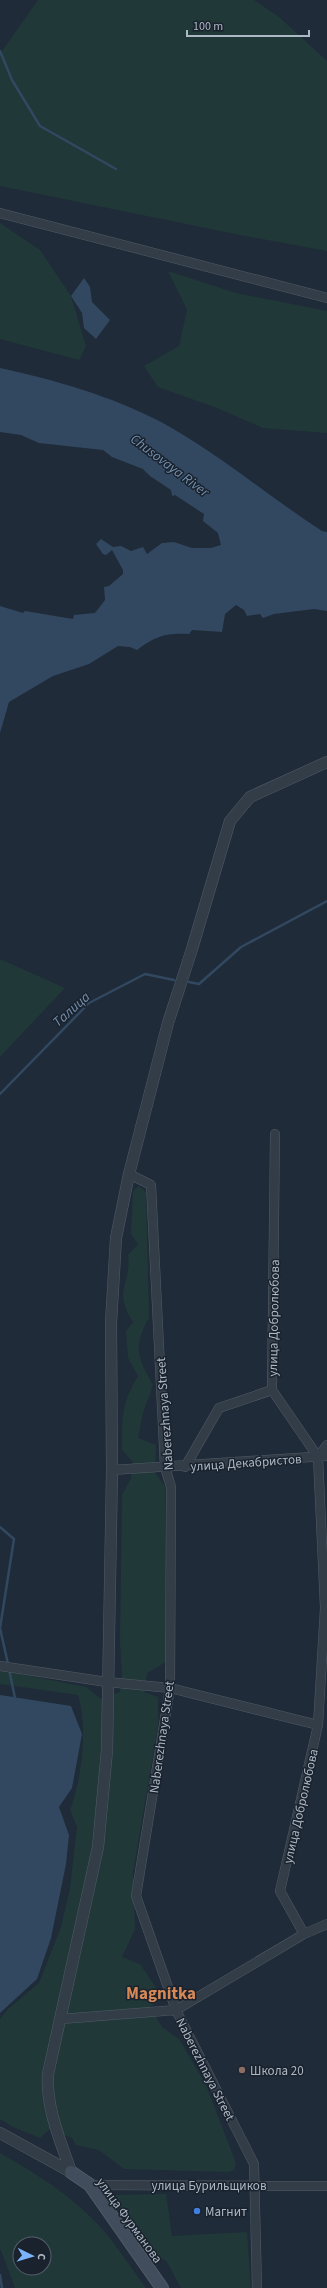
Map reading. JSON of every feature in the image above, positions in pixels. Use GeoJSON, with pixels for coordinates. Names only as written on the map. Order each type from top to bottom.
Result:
{"type":"FeatureCollection","features":[{"type":"Feature","properties":{"kind":"main road","name":"улица Фурманова"},"geometry":{"type":"LineString","coordinates":[[71,2172],[90,2185],[162,2288]]}},
{"type":"Feature","properties":{"kind":"street"},"geometry":{"type":"LineString","coordinates":[[0,213],[327,298]]}},
{"type":"Feature","properties":{"kind":"street"},"geometry":{"type":"LineString","coordinates":[[71,2172],[51,2114],[47,2094],[48,2074],[98,1847],[107,1750],[107,1682],[112,1470],[111,1323],[116,1238],[128,1174],[168,1023],[192,949],[230,821],[250,797],[327,762]]}},
{"type":"Feature","properties":{"kind":"street","name":"улица Добролюбова"},"geometry":{"type":"LineString","coordinates":[[275,1134],[272,1390],[322,1456],[326,1608],[318,1726],[280,1891],[304,1934]]}},
{"type":"Feature","properties":{"kind":"street","name":"Naberezhnaya Street"},"geometry":{"type":"LineString","coordinates":[[128,1174],[151,1185],[165,1467],[171,1487],[170,1688],[136,1896],[176,2010],[254,2164],[257,2288]]}},
{"type":"Feature","properties":{"kind":"street"},"geometry":{"type":"LineString","coordinates":[[185,1467],[219,1408],[272,1390]]}},
{"type":"Feature","properties":{"kind":"street"},"geometry":{"type":"LineString","coordinates":[[322,1456],[327,1445]]}},
{"type":"Feature","properties":{"kind":"street","name":"улица Декабристов"},"geometry":{"type":"LineString","coordinates":[[112,1470],[185,1467],[322,1456]]}},
{"type":"Feature","properties":{"kind":"street"},"geometry":{"type":"LineString","coordinates":[[0,1666],[107,1682],[170,1688],[318,1726]]}},
{"type":"Feature","properties":{"kind":"street"},"geometry":{"type":"LineString","coordinates":[[61,2019],[176,2010],[304,1934],[327,1924]]}},
{"type":"Feature","properties":{"kind":"street"},"geometry":{"type":"LineString","coordinates":[[0,2133],[71,2172]]}},
{"type":"Feature","properties":{"kind":"street","name":"улица Бурильщиков"},"geometry":{"type":"LineString","coordinates":[[90,2185],[255,2184],[327,2186]]}},
{"type":"Feature","properties":{"kind":"green space"},"geometry":{"type":"Polygon","coordinates":[[[38,0],[254,0],[279,17],[327,61],[327,251],[240,235],[0,186],[0,54],[38,0]]]}},
{"type":"Feature","properties":{"kind":"green space"},"geometry":{"type":"Polygon","coordinates":[[[0,223],[40,250],[71,296],[86,346],[79,360],[0,339],[0,223]]]}},
{"type":"Feature","properties":{"kind":"green space"},"geometry":{"type":"Polygon","coordinates":[[[168,271],[236,293],[327,311],[327,433],[263,428],[217,408],[158,387],[144,366],[179,346],[187,310],[168,271]]]}},
{"type":"Feature","properties":{"kind":"green space"},"geometry":{"type":"Polygon","coordinates":[[[0,959],[65,988],[0,1057],[0,959]]]}},
{"type":"Feature","properties":{"kind":"green space"},"geometry":{"type":"Polygon","coordinates":[[[139,1186],[146,1192],[149,1318],[140,1337],[139,1352],[144,1367],[153,1385],[143,1413],[138,1438],[156,1445],[155,1473],[165,1486],[166,1662],[147,1673],[144,1692],[158,1697],[158,1726],[133,1873],[135,1929],[122,1957],[140,1964],[163,1998],[150,2007],[162,2027],[179,2039],[206,2085],[236,2163],[234,2170],[229,2172],[124,2169],[99,2150],[76,2145],[72,2138],[50,2129],[40,2138],[13,2127],[0,2119],[0,2019],[8,2009],[39,1983],[61,1927],[70,1888],[77,1827],[70,1810],[78,1783],[82,1753],[83,1722],[78,1695],[0,1684],[0,1670],[86,1687],[101,1699],[120,1692],[122,1674],[120,1642],[122,1495],[131,1478],[133,1462],[122,1450],[123,1420],[128,1395],[138,1376],[128,1358],[126,1331],[133,1322],[127,1311],[123,1294],[128,1273],[128,1255],[138,1244],[131,1234],[133,1191],[139,1186]]]}},
{"type":"Feature","properties":{"kind":"green space"},"geometry":{"type":"Polygon","coordinates":[[[0,2153],[44,2180],[85,2211],[108,2236],[146,2288],[15,2288],[0,2248],[0,2153]]]}},
{"type":"Feature","properties":{"kind":"green space"},"geometry":{"type":"Polygon","coordinates":[[[166,2194],[172,2236],[247,2232],[251,2288],[181,2288],[167,2262],[152,2252],[111,2195],[166,2194]]]}},
{"type":"Feature","properties":{"kind":"water"},"geometry":{"type":"Polygon","coordinates":[[[84,278],[90,287],[92,302],[110,320],[96,339],[84,328],[82,313],[71,296],[84,278]]]}},
{"type":"Feature","properties":{"kind":"water","name":"Chusovaya River"},"geometry":{"type":"Polygon","coordinates":[[[0,368],[41,378],[103,397],[161,422],[203,447],[302,518],[322,531],[327,532],[327,611],[314,609],[274,614],[263,618],[260,614],[247,616],[244,610],[236,605],[225,614],[222,632],[192,630],[189,634],[161,636],[150,641],[137,650],[130,647],[118,646],[89,664],[53,676],[9,702],[0,733],[0,606],[23,613],[25,611],[73,619],[74,615],[95,613],[105,600],[104,587],[109,586],[123,574],[123,570],[112,550],[106,555],[103,554],[96,544],[101,539],[113,547],[121,546],[131,551],[143,547],[147,554],[162,543],[174,542],[192,548],[211,548],[221,545],[218,533],[203,521],[204,514],[175,495],[172,496],[171,490],[150,476],[143,469],[112,457],[103,450],[39,443],[21,435],[0,432],[0,368]]]}},
{"type":"Feature","properties":{"kind":"water"},"geometry":{"type":"Polygon","coordinates":[[[0,1695],[71,1706],[82,1734],[72,1788],[59,1807],[69,1835],[66,1864],[51,1938],[37,1979],[0,2013],[0,1695]]]}},
{"type":"Feature","properties":{"kind":"waterway"},"geometry":{"type":"LineString","coordinates":[[0,51],[12,80],[40,126],[116,169]]}},
{"type":"Feature","properties":{"kind":"waterway","name":"Талица"},"geometry":{"type":"LineString","coordinates":[[189,982],[199,984],[241,947],[327,901]]}},
{"type":"Feature","properties":{"kind":"waterway","name":"Талица"},"geometry":{"type":"LineString","coordinates":[[0,1094],[89,1003],[145,974],[174,980]]}},
{"type":"Feature","properties":{"kind":"waterway","name":"Талица"},"geometry":{"type":"LineString","coordinates":[[0,1527],[14,1539],[0,1628],[8,1664]]}},
{"type":"Feature","properties":{"kind":"waterway","name":"Талица"},"geometry":{"type":"LineString","coordinates":[[9,1669],[15,1698],[13,1698]]}},
{"type":"Feature","properties":{"kind":"waterway","name":"Талица"},"geometry":{"type":"LineString","coordinates":[[0,2275],[2,2288]]}},
{"type":"Feature","properties":{"kind":"place","name":"Школа 20"},"geometry":{"type":"Point","coordinates":[242,2070]}},
{"type":"Feature","properties":{"kind":"place","name":"Магнит"},"geometry":{"type":"Point","coordinates":[197,2211]}},
{"type":"Feature","properties":{"kind":"district","name":"Magnitka"},"geometry":{"type":"Point","coordinates":[161,1993]}}]}
